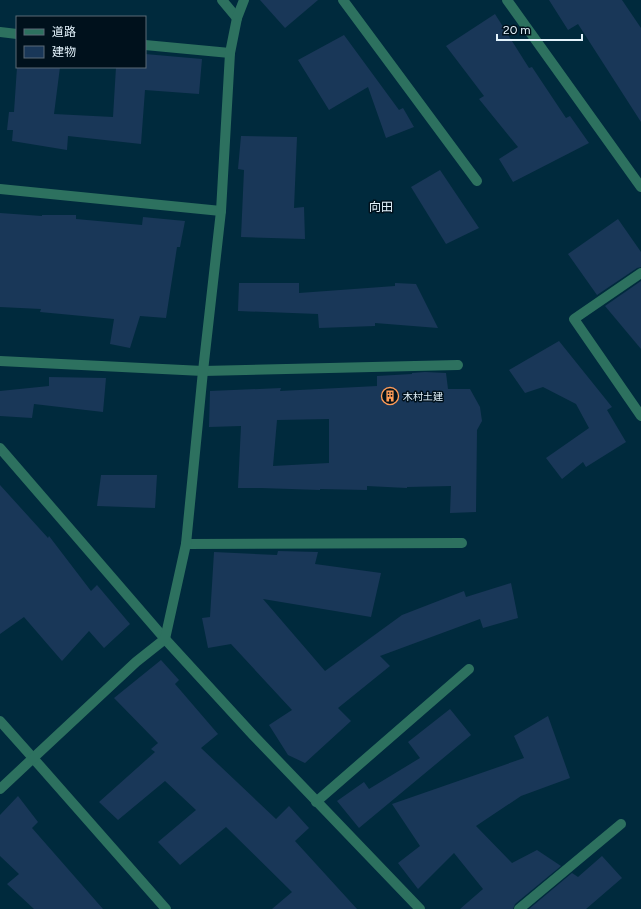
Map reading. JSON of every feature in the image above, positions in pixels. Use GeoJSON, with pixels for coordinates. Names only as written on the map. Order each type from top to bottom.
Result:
{"type":"FeatureCollection","features":[{"type":"Feature","properties":{"kind":"street"},"geometry":{"type":"LineString","coordinates":[[222,0],[237,18]]}},
{"type":"Feature","properties":{"kind":"street"},"geometry":{"type":"LineString","coordinates":[[0,789],[136,662],[165,639],[186,544],[221,211],[230,53],[237,18],[244,0]]}},
{"type":"Feature","properties":{"kind":"street"},"geometry":{"type":"LineString","coordinates":[[343,0],[477,181]]}},
{"type":"Feature","properties":{"kind":"street"},"geometry":{"type":"LineString","coordinates":[[507,0],[641,188]]}},
{"type":"Feature","properties":{"kind":"street"},"geometry":{"type":"LineString","coordinates":[[0,32],[16,34]]}},
{"type":"Feature","properties":{"kind":"street"},"geometry":{"type":"LineString","coordinates":[[146,45],[230,53]]}},
{"type":"Feature","properties":{"kind":"street"},"geometry":{"type":"LineString","coordinates":[[0,189],[221,211]]}},
{"type":"Feature","properties":{"kind":"street"},"geometry":{"type":"LineString","coordinates":[[641,273],[574,319],[641,416]]}},
{"type":"Feature","properties":{"kind":"street"},"geometry":{"type":"LineString","coordinates":[[0,361],[203,371],[458,365]]}},
{"type":"Feature","properties":{"kind":"street"},"geometry":{"type":"LineString","coordinates":[[0,448],[165,639],[248,731],[420,909]]}},
{"type":"Feature","properties":{"kind":"street"},"geometry":{"type":"LineString","coordinates":[[186,544],[462,543]]}},
{"type":"Feature","properties":{"kind":"street"},"geometry":{"type":"LineString","coordinates":[[316,802],[469,669]]}},
{"type":"Feature","properties":{"kind":"street"},"geometry":{"type":"LineString","coordinates":[[0,721],[166,909]]}},
{"type":"Feature","properties":{"kind":"street"},"geometry":{"type":"LineString","coordinates":[[519,909],[621,824]]}},
{"type":"Feature","properties":{"kind":"building"},"geometry":{"type":"Polygon","coordinates":[[[260,0],[318,0],[285,28],[260,0]]]}},
{"type":"Feature","properties":{"kind":"building"},"geometry":{"type":"Polygon","coordinates":[[[549,0],[622,0],[641,28],[641,122],[578,24],[568,30],[549,0]]]}},
{"type":"Feature","properties":{"kind":"building"},"geometry":{"type":"Polygon","coordinates":[[[495,14],[529,68],[532,67],[566,118],[570,116],[589,143],[513,182],[499,159],[518,147],[479,99],[484,96],[446,46],[495,14]]]}},
{"type":"Feature","properties":{"kind":"building"},"geometry":{"type":"Polygon","coordinates":[[[344,35],[399,110],[403,108],[414,127],[386,138],[368,87],[329,110],[298,60],[344,35]]]}},
{"type":"Feature","properties":{"kind":"building"},"geometry":{"type":"Polygon","coordinates":[[[146,54],[202,59],[199,94],[145,90],[141,144],[68,136],[67,150],[12,141],[13,130],[7,130],[9,112],[14,112],[17,68],[60,68],[54,114],[113,117],[116,68],[146,68],[146,54]]]}},
{"type":"Feature","properties":{"kind":"building"},"geometry":{"type":"Polygon","coordinates":[[[241,136],[297,137],[294,208],[304,207],[305,239],[241,237],[244,170],[238,169],[241,136]]]}},
{"type":"Feature","properties":{"kind":"building"},"geometry":{"type":"Polygon","coordinates":[[[440,170],[479,228],[446,244],[411,187],[440,170]]]}},
{"type":"Feature","properties":{"kind":"building"},"geometry":{"type":"Polygon","coordinates":[[[0,213],[42,216],[76,215],[76,219],[142,225],[143,217],[185,221],[180,247],[177,247],[166,318],[140,316],[130,348],[110,344],[114,319],[40,312],[41,309],[0,307],[0,213]]]}},
{"type":"Feature","properties":{"kind":"building"},"geometry":{"type":"Polygon","coordinates":[[[618,219],[641,252],[641,267],[637,268],[597,295],[568,254],[618,219]]]}},
{"type":"Feature","properties":{"kind":"building"},"geometry":{"type":"Polygon","coordinates":[[[641,281],[641,349],[605,306],[641,281]]]}},
{"type":"Feature","properties":{"kind":"building"},"geometry":{"type":"Polygon","coordinates":[[[239,283],[299,283],[299,293],[395,286],[395,283],[416,284],[438,328],[375,323],[375,326],[319,328],[318,314],[238,311],[239,283]]]}},
{"type":"Feature","properties":{"kind":"building"},"geometry":{"type":"Polygon","coordinates":[[[559,341],[612,407],[607,410],[626,442],[586,467],[583,462],[562,479],[546,458],[589,428],[576,404],[543,387],[525,393],[509,370],[559,341]]]}},
{"type":"Feature","properties":{"kind":"building"},"geometry":{"type":"Polygon","coordinates":[[[412,373],[446,373],[448,389],[470,389],[480,407],[482,421],[477,430],[476,512],[450,513],[451,486],[407,488],[367,486],[367,490],[238,488],[241,426],[209,427],[210,391],[281,388],[280,391],[377,386],[377,376],[412,373]],[[329,419],[277,420],[273,466],[329,463],[329,419]]]}},
{"type":"Feature","properties":{"kind":"building"},"geometry":{"type":"Polygon","coordinates":[[[49,377],[106,378],[103,412],[34,404],[32,418],[0,416],[0,391],[49,386],[49,377]]]}},
{"type":"Feature","properties":{"kind":"building"},"geometry":{"type":"Polygon","coordinates":[[[101,475],[157,475],[155,508],[97,506],[101,475]]]}},
{"type":"Feature","properties":{"kind":"building"},"geometry":{"type":"Polygon","coordinates":[[[0,485],[48,538],[49,536],[91,591],[97,585],[130,624],[104,648],[89,631],[62,661],[24,617],[0,634],[0,485]]]}},
{"type":"Feature","properties":{"kind":"building"},"geometry":{"type":"Polygon","coordinates":[[[278,551],[318,552],[315,564],[381,573],[371,617],[263,599],[325,671],[402,615],[464,591],[466,597],[511,583],[518,618],[483,628],[480,619],[380,656],[390,666],[338,708],[351,721],[305,763],[288,755],[269,725],[292,710],[231,644],[208,648],[202,618],[210,617],[214,552],[277,555],[278,551]]]}},
{"type":"Feature","properties":{"kind":"building"},"geometry":{"type":"Polygon","coordinates":[[[161,660],[179,680],[175,684],[218,734],[201,748],[276,819],[289,806],[309,828],[295,841],[357,909],[272,909],[292,892],[226,827],[180,865],[158,842],[196,810],[165,781],[118,820],[99,802],[155,752],[151,749],[158,743],[114,698],[161,660]]]}},
{"type":"Feature","properties":{"kind":"building"},"geometry":{"type":"Polygon","coordinates":[[[450,709],[471,735],[359,828],[337,801],[364,782],[369,789],[420,758],[408,742],[450,709]]]}},
{"type":"Feature","properties":{"kind":"building"},"geometry":{"type":"Polygon","coordinates":[[[548,716],[570,778],[521,796],[476,826],[512,863],[537,850],[561,866],[515,904],[513,909],[460,909],[483,889],[454,853],[418,889],[398,863],[420,846],[392,804],[524,758],[514,736],[548,716]]]}},
{"type":"Feature","properties":{"kind":"building"},"geometry":{"type":"Polygon","coordinates":[[[18,796],[38,822],[32,828],[103,909],[34,909],[7,884],[19,874],[0,856],[0,815],[18,796]]]}},
{"type":"Feature","properties":{"kind":"building"},"geometry":{"type":"Polygon","coordinates":[[[602,856],[622,878],[586,909],[529,909],[572,873],[578,877],[602,856]]]}},
{"type":"Feature","properties":{"kind":"place","name":"木村土建"},"geometry":{"type":"Point","coordinates":[390,396]}},
{"type":"Feature","properties":{"kind":"district","name":"向田"},"geometry":{"type":"Point","coordinates":[381,207]}}]}
